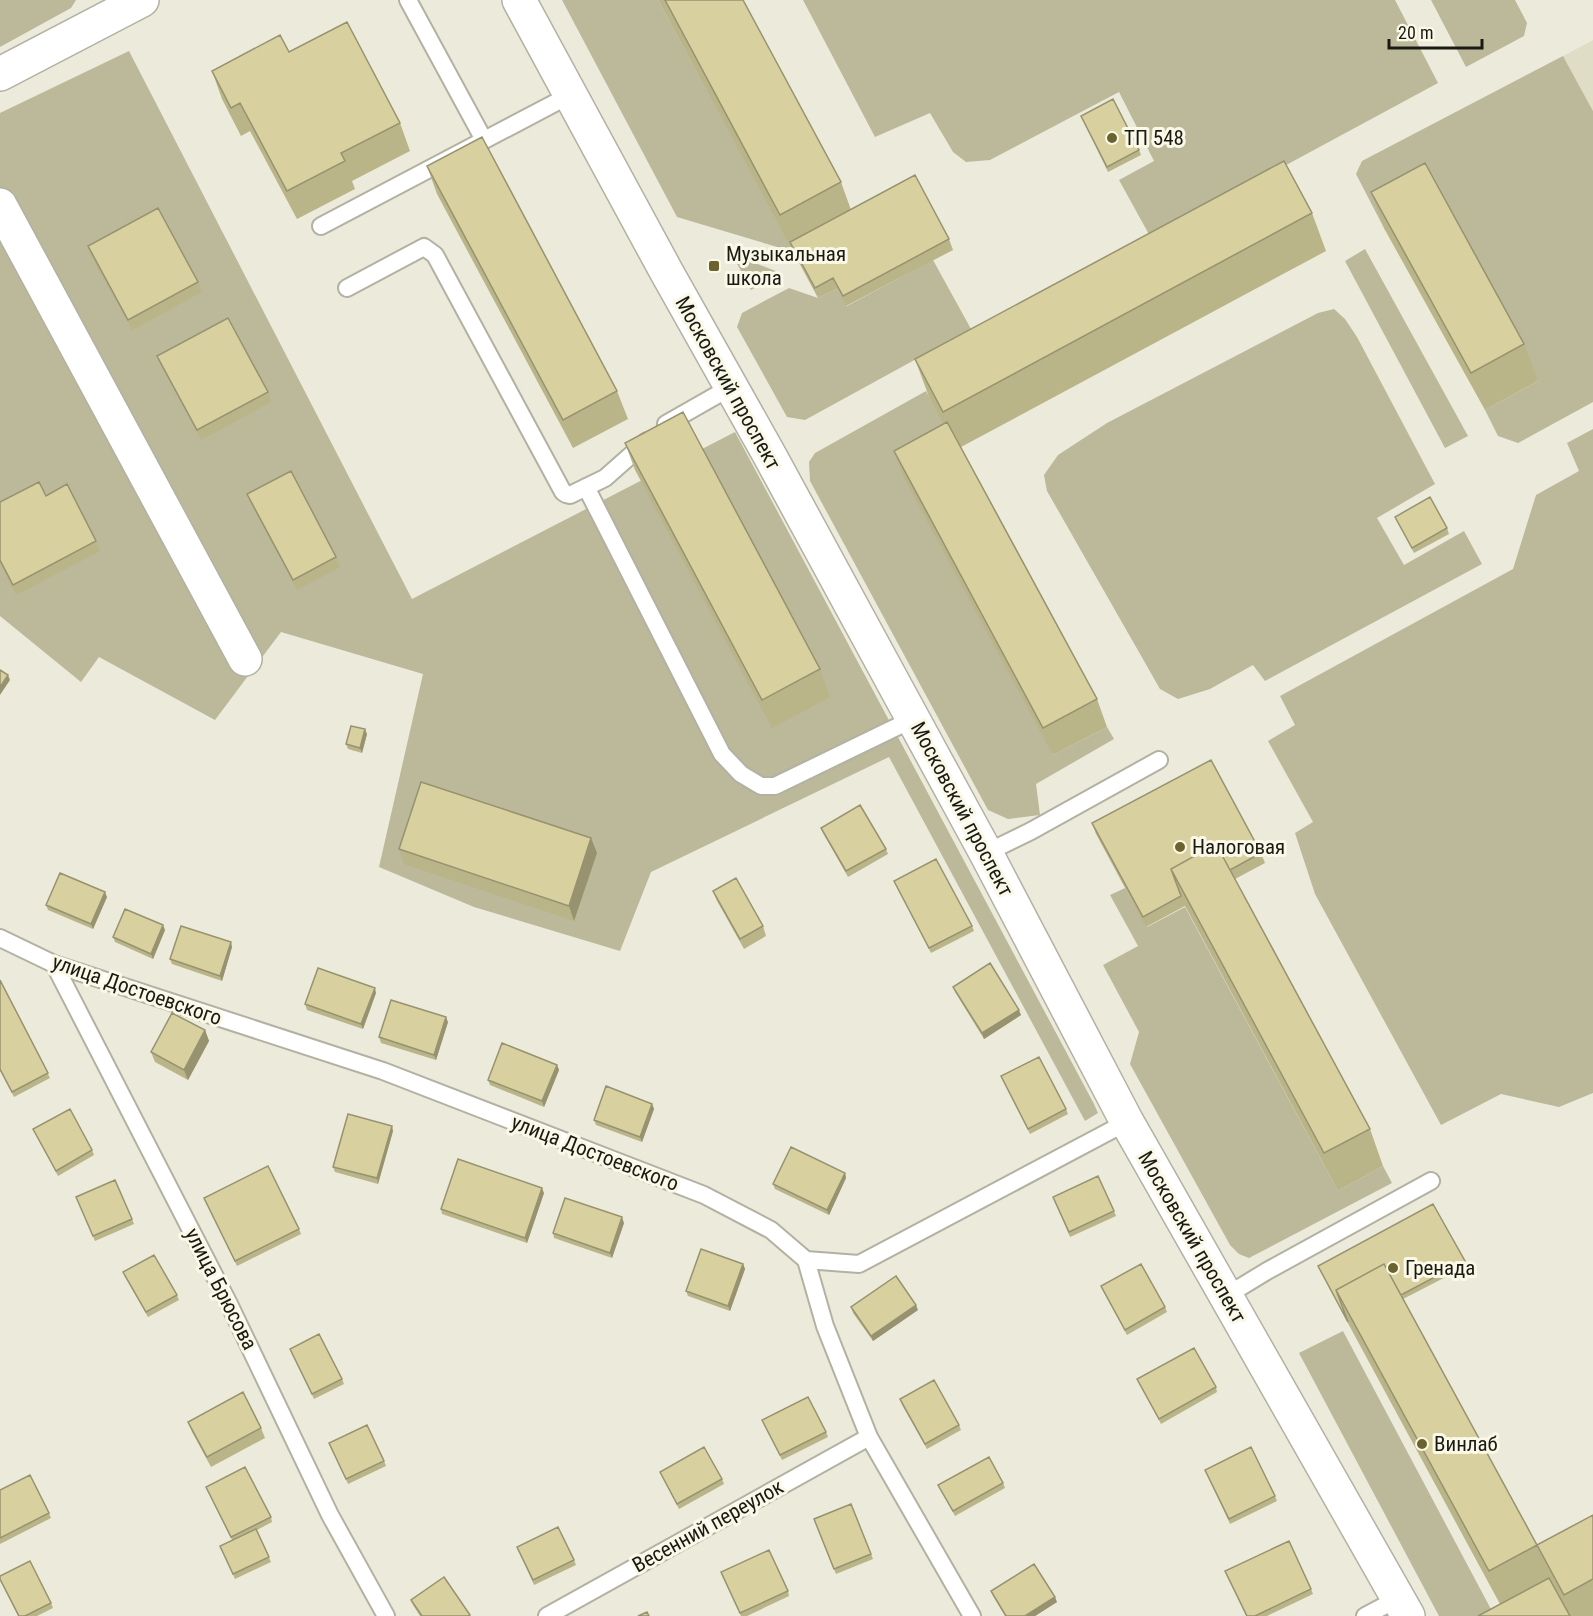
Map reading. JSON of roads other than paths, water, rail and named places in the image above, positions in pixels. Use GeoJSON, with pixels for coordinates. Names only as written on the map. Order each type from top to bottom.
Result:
{"type":"FeatureCollection","features":[{"type":"Feature","properties":{"kind":"street"},"geometry":{"type":"LineString","coordinates":[[0,74],[110,8],[142,0]]}},
{"type":"Feature","properties":{"kind":"street","name":"Московский проспект"},"geometry":{"type":"LineString","coordinates":[[519,0],[986,853],[1127,1122],[1404,1607]]}},
{"type":"Feature","properties":{"kind":"street"},"geometry":{"type":"LineString","coordinates":[[0,205],[245,659]]}},
{"type":"Feature","properties":{"kind":"lane"},"geometry":{"type":"LineString","coordinates":[[408,0],[484,140]]}},
{"type":"Feature","properties":{"kind":"lane"},"geometry":{"type":"LineString","coordinates":[[321,226],[570,95]]}},
{"type":"Feature","properties":{"kind":"lane"},"geometry":{"type":"LineString","coordinates":[[347,288],[424,247],[435,255],[566,494],[570,495],[605,478],[662,426],[731,387]]}},
{"type":"Feature","properties":{"kind":"lane"},"geometry":{"type":"LineString","coordinates":[[586,487],[722,754],[741,774],[761,786],[775,786],[913,719]]}},
{"type":"Feature","properties":{"kind":"lane"},"geometry":{"type":"LineString","coordinates":[[986,853],[1031,831],[1159,760]]}},
{"type":"Feature","properties":{"kind":"lane","name":"улица Достоевского"},"geometry":{"type":"LineString","coordinates":[[0,938],[54,964],[382,1071],[704,1195],[771,1230],[806,1260]]}},
{"type":"Feature","properties":{"kind":"lane","name":"улица Брюсова"},"geometry":{"type":"LineString","coordinates":[[54,964],[230,1304],[330,1515],[386,1616]]}},
{"type":"Feature","properties":{"kind":"lane"},"geometry":{"type":"LineString","coordinates":[[972,1616],[869,1437],[825,1326],[806,1260],[859,1264],[1127,1122]]}},
{"type":"Feature","properties":{"kind":"lane"},"geometry":{"type":"LineString","coordinates":[[1226,1296],[1431,1181]]}},
{"type":"Feature","properties":{"kind":"lane","name":"Весенний переулок"},"geometry":{"type":"LineString","coordinates":[[547,1616],[869,1437]]}},
{"type":"Feature","properties":{"kind":"lane"},"geometry":{"type":"LineString","coordinates":[[1365,1616],[1404,1607]]}},
{"type":"Feature","properties":{"kind":"place","name":"ТП 548"},"geometry":{"type":"Point","coordinates":[1112,138]}},
{"type":"Feature","properties":{"kind":"place","name":"Музыкальная школа"},"geometry":{"type":"Point","coordinates":[714,266]}},
{"type":"Feature","properties":{"kind":"place","name":"Налоговая"},"geometry":{"type":"Point","coordinates":[1180,847]}},
{"type":"Feature","properties":{"kind":"place","name":"Гренада"},"geometry":{"type":"Point","coordinates":[1393,1268]}},
{"type":"Feature","properties":{"kind":"place","name":"Винлаб"},"geometry":{"type":"Point","coordinates":[1422,1444]}}]}
